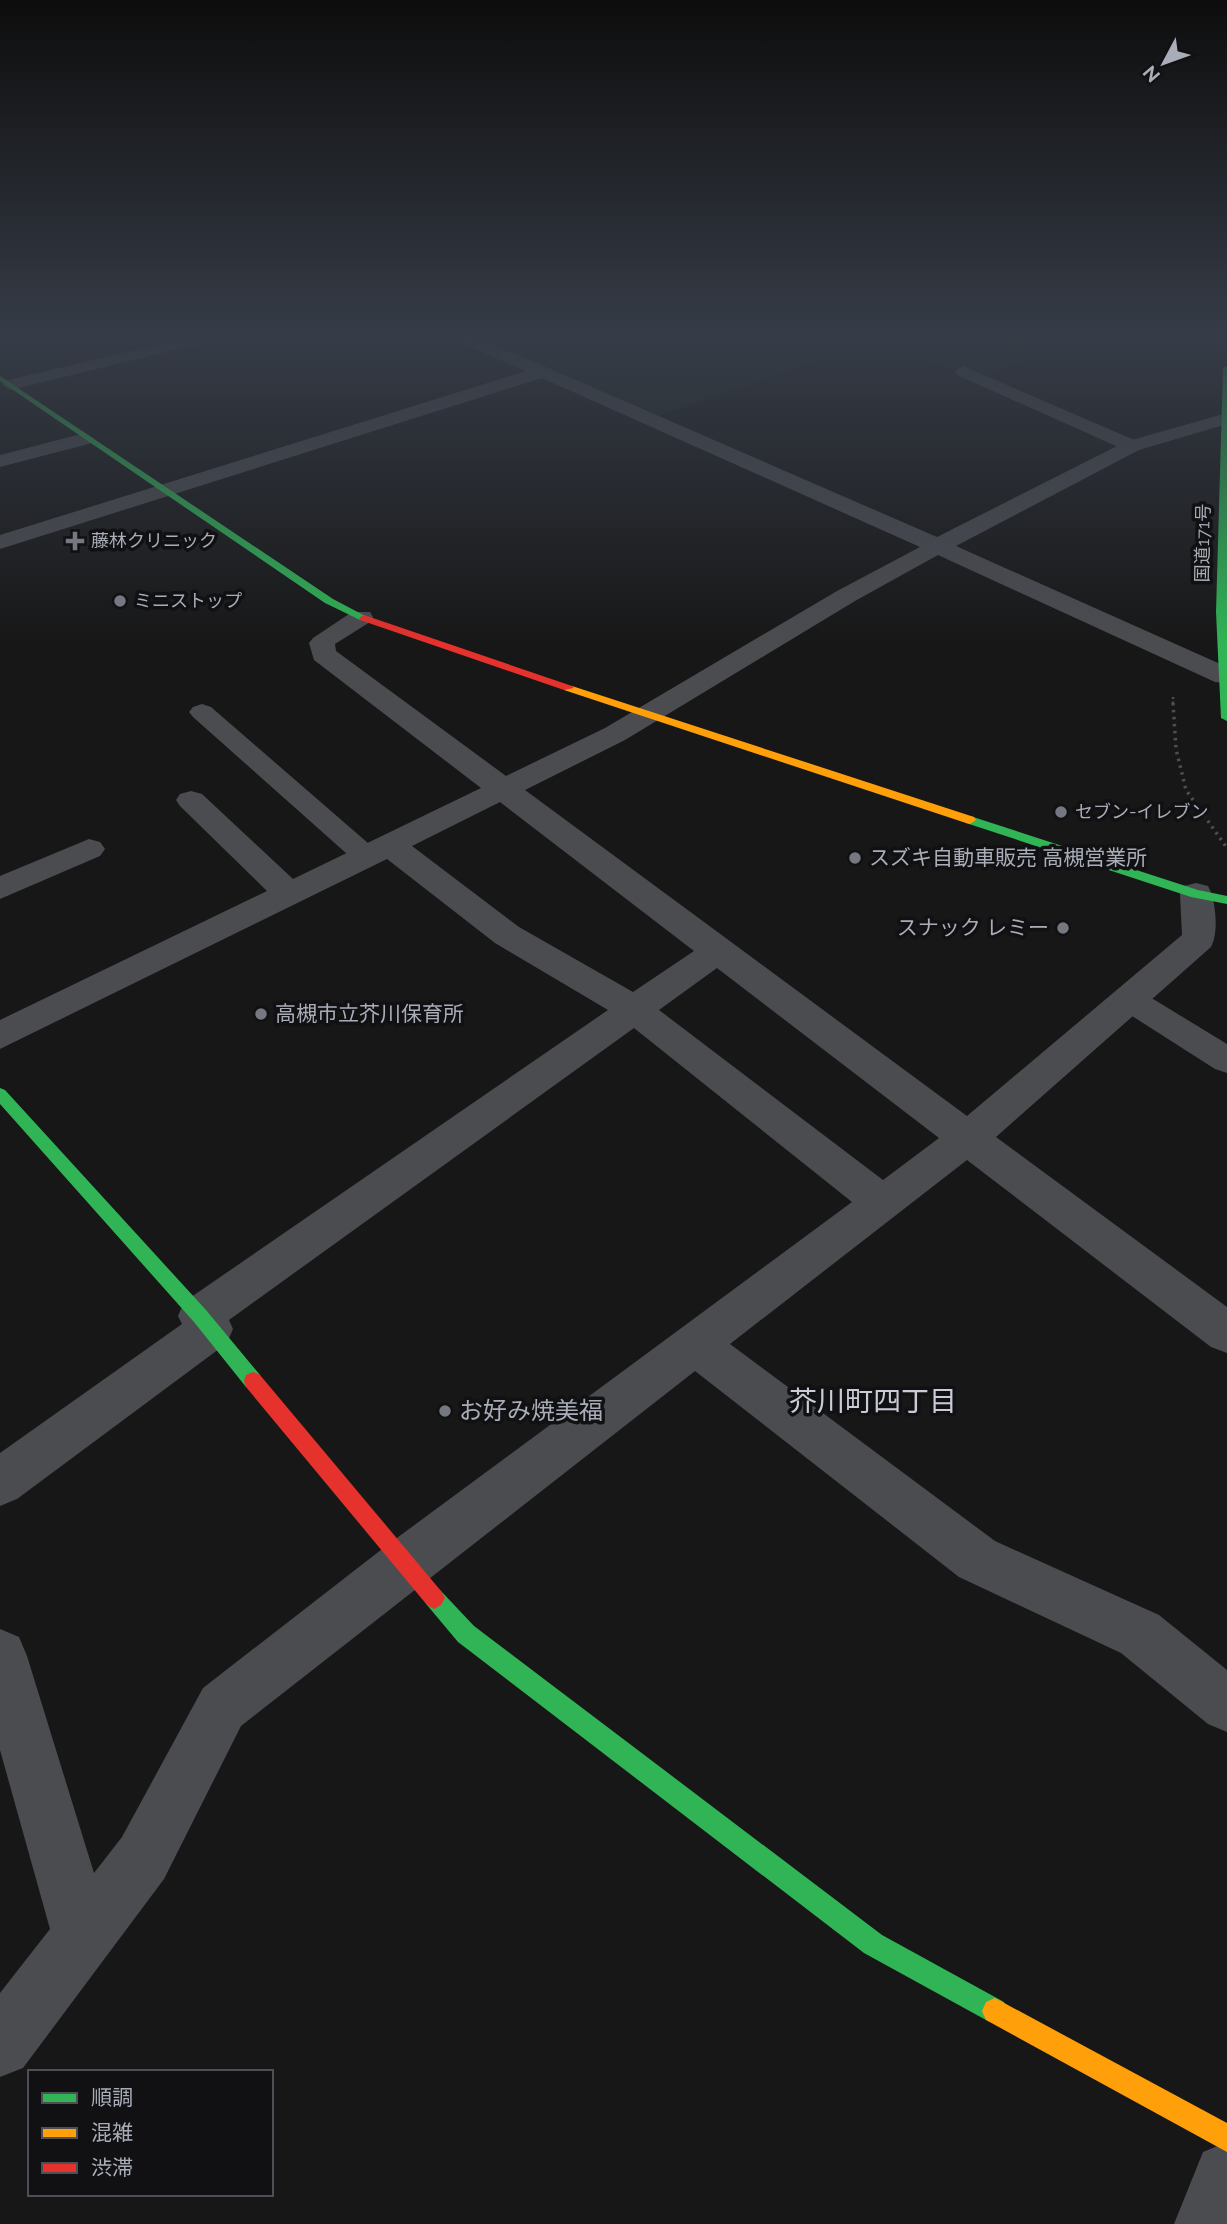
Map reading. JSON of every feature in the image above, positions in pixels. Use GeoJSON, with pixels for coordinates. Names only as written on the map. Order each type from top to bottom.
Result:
{"type":"FeatureCollection","features":[{"type":"Feature","properties":{"kind":"main road","name":"国道171号"},"geometry":{"type":"LineString","coordinates":[[1225,438],[1224,676],[1227,718]]}},
{"type":"Feature","properties":{"kind":"main road"},"geometry":{"type":"LineString","coordinates":[[85,439],[329,601],[361,617],[647,715],[1212,897]]}},
{"type":"Feature","properties":{"kind":"main road"},"geometry":{"type":"LineString","coordinates":[[0,1094],[206,1323],[404,1564],[466,1634],[873,1944],[1227,2138]]}},
{"type":"Feature","properties":{"kind":"street"},"geometry":{"type":"LineString","coordinates":[[0,542],[333,438]]}},
{"type":"Feature","properties":{"kind":"street"},"geometry":{"type":"LineString","coordinates":[[694,438],[1224,676]]}},
{"type":"Feature","properties":{"kind":"street"},"geometry":{"type":"LineString","coordinates":[[0,1036],[504,791],[647,715],[934,547],[1132,446],[1159,438]]}},
{"type":"Feature","properties":{"kind":"street"},"geometry":{"type":"LineString","coordinates":[[0,461],[85,439]]}},
{"type":"Feature","properties":{"kind":"street"},"geometry":{"type":"LineString","coordinates":[[361,617],[326,639],[322,643],[323,654],[1227,1333]]}},
{"type":"Feature","properties":{"kind":"street"},"geometry":{"type":"LineString","coordinates":[[191,800],[289,894]]}},
{"type":"Feature","properties":{"kind":"street"},"geometry":{"type":"LineString","coordinates":[[0,888],[89,849]]}},
{"type":"Feature","properties":{"kind":"street"},"geometry":{"type":"LineString","coordinates":[[378,851],[507,935],[634,1009],[882,1202]]}},
{"type":"Feature","properties":{"kind":"street"},"geometry":{"type":"LineString","coordinates":[[0,2045],[143,1858],[222,1707],[404,1564],[968,1138],[1199,939],[1212,897]]}},
{"type":"Feature","properties":{"kind":"street"},"geometry":{"type":"LineString","coordinates":[[0,1482],[206,1323],[717,951]]}},
{"type":"Feature","properties":{"kind":"street"},"geometry":{"type":"LineString","coordinates":[[695,1344],[977,1559],[1140,1634],[1227,1705]]}},
{"type":"Feature","properties":{"kind":"street"},"geometry":{"type":"LineString","coordinates":[[0,1656],[83,1936]]}},
{"type":"Feature","properties":{"kind":"street"},"geometry":{"type":"LineString","coordinates":[[1208,2224],[1227,2176]]}},
{"type":"Feature","properties":{"kind":"lane"},"geometry":{"type":"LineString","coordinates":[[1113,438],[1132,446]]}},
{"type":"Feature","properties":{"kind":"lane"},"geometry":{"type":"LineString","coordinates":[[202,712],[378,851]]}},
{"type":"Feature","properties":{"kind":"lane"},"geometry":{"type":"LineString","coordinates":[[1129,999],[1227,1060]]}},
{"type":"Feature","properties":{"kind":"traffic: fast"},"geometry":{"type":"LineString","coordinates":[[88,438],[329,601],[364,618]]}},
{"type":"Feature","properties":{"kind":"traffic: fast"},"geometry":{"type":"LineString","coordinates":[[1225,438],[1221,612],[1227,718]]}},
{"type":"Feature","properties":{"kind":"traffic: fast"},"geometry":{"type":"LineString","coordinates":[[970,820],[1196,894],[1227,900]]}},
{"type":"Feature","properties":{"kind":"traffic: fast"},"geometry":{"type":"LineString","coordinates":[[0,1094],[200,1316],[253,1381]]}},
{"type":"Feature","properties":{"kind":"traffic: fast"},"geometry":{"type":"LineString","coordinates":[[434,1598],[466,1634],[873,1944],[995,2011]]}},
{"type":"Feature","properties":{"kind":"traffic: slow"},"geometry":{"type":"LineString","coordinates":[[568,688],[970,820]]}},
{"type":"Feature","properties":{"kind":"traffic: slow"},"geometry":{"type":"LineString","coordinates":[[995,2011],[1227,2138]]}},
{"type":"Feature","properties":{"kind":"traffic: jam"},"geometry":{"type":"LineString","coordinates":[[364,618],[568,688]]}},
{"type":"Feature","properties":{"kind":"traffic: jam"},"geometry":{"type":"LineString","coordinates":[[253,1381],[434,1598]]}},
{"type":"Feature","properties":{"kind":"place","name":"藤林クリニック"},"geometry":{"type":"Point","coordinates":[75,541]}},
{"type":"Feature","properties":{"kind":"place","name":"ミニストップ"},"geometry":{"type":"Point","coordinates":[120,601]}},
{"type":"Feature","properties":{"kind":"place","name":"セブン-イレブン"},"geometry":{"type":"Point","coordinates":[1061,812]}},
{"type":"Feature","properties":{"kind":"place","name":"スズキ自動車販売 高槻営業所"},"geometry":{"type":"Point","coordinates":[855,858]}},
{"type":"Feature","properties":{"kind":"place","name":"スナック レミー"},"geometry":{"type":"Point","coordinates":[1063,928]}},
{"type":"Feature","properties":{"kind":"place","name":"高槻市立芥川保育所"},"geometry":{"type":"Point","coordinates":[261,1014]}},
{"type":"Feature","properties":{"kind":"place","name":"お好み焼美福"},"geometry":{"type":"Point","coordinates":[445,1411]}},
{"type":"Feature","properties":{"kind":"district","name":"芥川町四丁目"},"geometry":{"type":"Point","coordinates":[873,1401]}}]}
